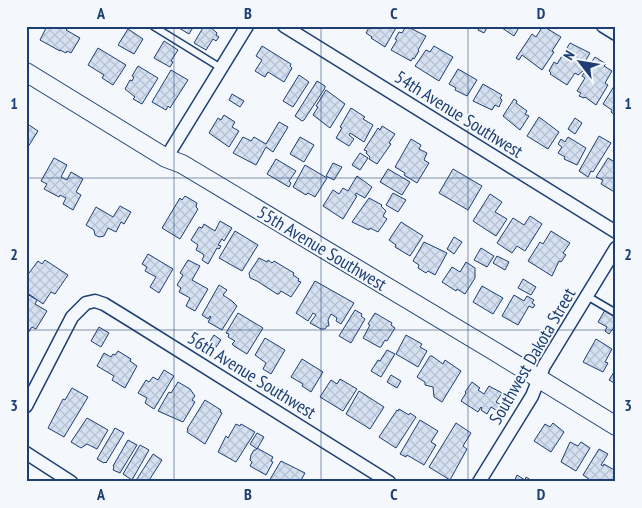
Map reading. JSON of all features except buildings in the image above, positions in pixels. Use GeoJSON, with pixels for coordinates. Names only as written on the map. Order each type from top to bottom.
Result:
{"type":"FeatureCollection","features":[{"type":"Feature","properties":{"kind":"street"},"geometry":{"type":"LineString","coordinates":[[166,158],[248,26]]}},
{"type":"Feature","properties":{"kind":"street","name":"54th Avenue Southwest"},"geometry":{"type":"LineString","coordinates":[[284,26],[616,232]]}},
{"type":"Feature","properties":{"kind":"street"},"geometry":{"type":"LineString","coordinates":[[603,26],[616,34]]}},
{"type":"Feature","properties":{"kind":"street","name":"55th Avenue Southwest"},"geometry":{"type":"LineString","coordinates":[[26,72],[166,158],[182,164],[616,426]]}},
{"type":"Feature","properties":{"kind":"street","name":"Southwest Dakota Street"},"geometry":{"type":"LineString","coordinates":[[479,482],[532,396],[544,366],[616,248]]}},
{"type":"Feature","properties":{"kind":"street","name":"56th Avenue Southwest"},"geometry":{"type":"LineString","coordinates":[[26,406],[72,317],[86,303],[95,301],[110,308],[389,482]]}},
{"type":"Feature","properties":{"kind":"street"},"geometry":{"type":"LineString","coordinates":[[26,453],[71,482]]}},
{"type":"Feature","properties":{"kind":"lane"},"geometry":{"type":"LineString","coordinates":[[153,26],[222,68]]}},
{"type":"Feature","properties":{"kind":"lane"},"geometry":{"type":"LineString","coordinates":[[587,296],[616,313]]}}]}
